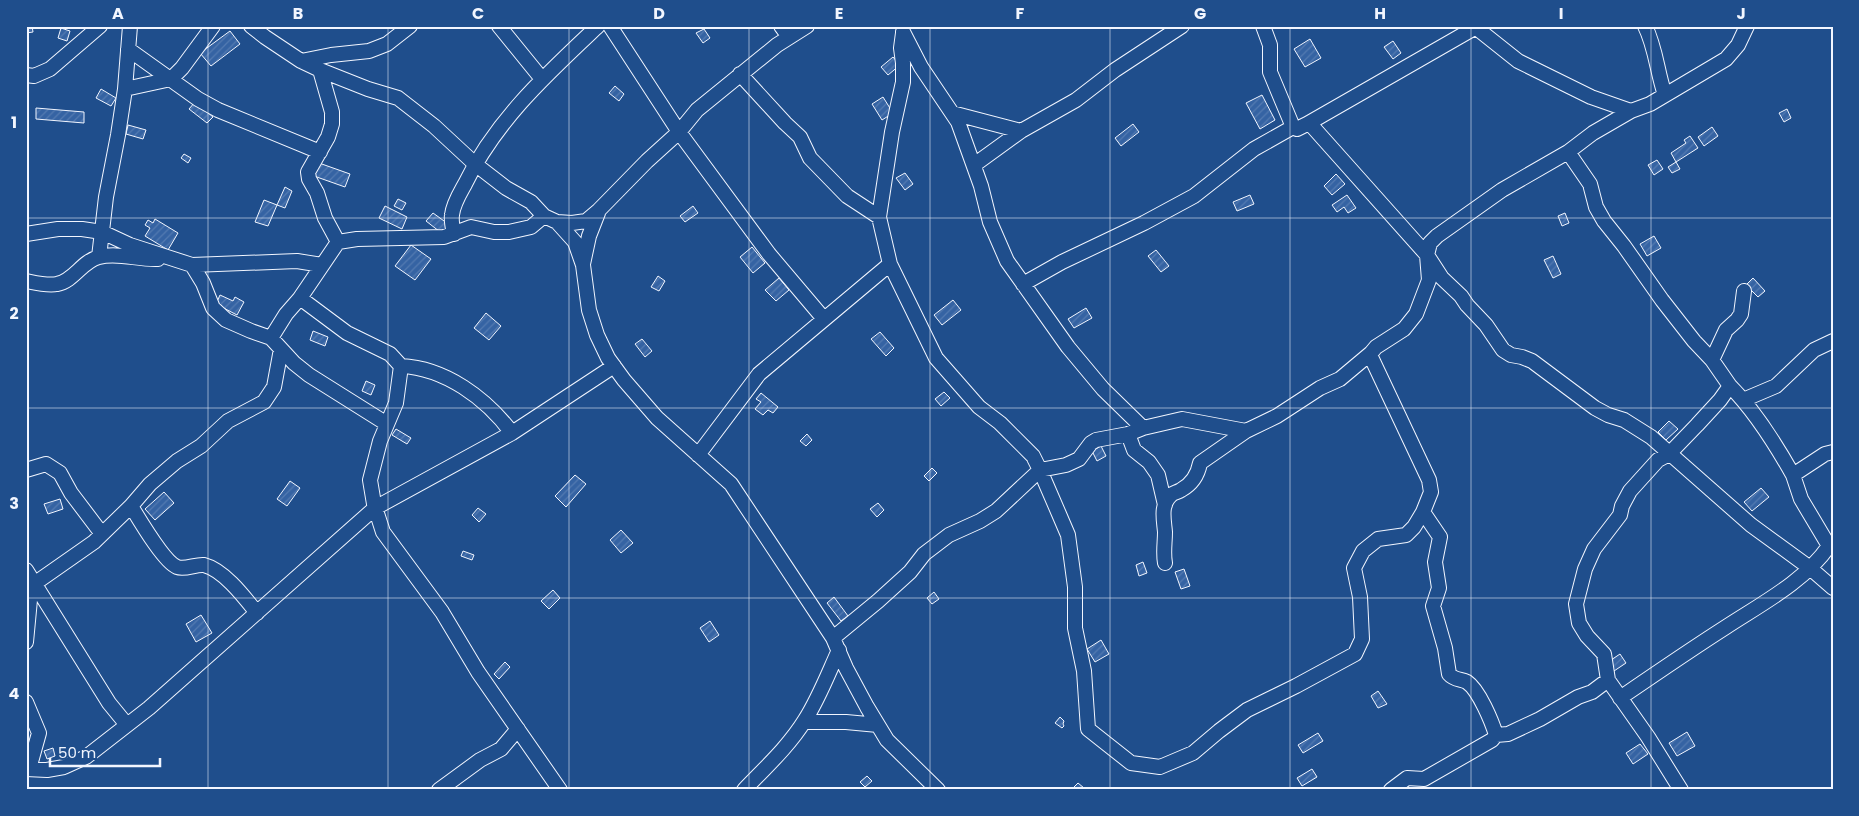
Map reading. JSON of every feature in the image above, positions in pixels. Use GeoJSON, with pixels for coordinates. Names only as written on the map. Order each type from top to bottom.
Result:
{"type":"FeatureCollection","features":[{"type":"Feature","properties":{"kind":"street"},"geometry":{"type":"LineString","coordinates":[[26,76],[34,76],[50,69],[100,26]]}},
{"type":"Feature","properties":{"kind":"street"},"geometry":{"type":"LineString","coordinates":[[99,257],[106,197],[125,89],[130,26]]}},
{"type":"Feature","properties":{"kind":"street"},"geometry":{"type":"LineString","coordinates":[[125,89],[171,79],[182,68],[213,26]]}},
{"type":"Feature","properties":{"kind":"street"},"geometry":{"type":"LineString","coordinates":[[251,26],[301,61],[368,89],[398,98],[434,126],[475,164],[551,219],[575,242],[583,265],[589,310],[597,335],[614,366],[657,418],[731,484],[836,644],[867,707],[887,740],[938,790]]}},
{"type":"Feature","properties":{"kind":"street"},"geometry":{"type":"LineString","coordinates":[[301,61],[331,55],[369,51],[388,44],[410,26]]}},
{"type":"Feature","properties":{"kind":"street"},"geometry":{"type":"LineString","coordinates":[[499,26],[542,78]]}},
{"type":"Feature","properties":{"kind":"street"},"geometry":{"type":"LineString","coordinates":[[454,234],[451,216],[454,206],[475,164],[509,116],[542,78],[598,26]]}},
{"type":"Feature","properties":{"kind":"street"},"geometry":{"type":"LineString","coordinates":[[610,26],[679,132],[769,254],[824,319]]}},
{"type":"Feature","properties":{"kind":"street"},"geometry":{"type":"LineString","coordinates":[[271,338],[338,242],[357,239],[426,239],[444,237],[471,227],[494,232],[509,232],[531,227],[551,219],[572,223],[586,221],[679,132],[697,110],[740,74],[785,32],[807,26]]}},
{"type":"Feature","properties":{"kind":"street"},"geometry":{"type":"LineString","coordinates":[[1263,26],[1270,45],[1270,72],[1293,127]]}},
{"type":"Feature","properties":{"kind":"street"},"geometry":{"type":"LineString","coordinates":[[1645,26],[1654,50],[1665,95]]}},
{"type":"Feature","properties":{"kind":"street"},"geometry":{"type":"LineString","coordinates":[[1166,563],[1163,552],[1165,532],[1162,518],[1165,504],[1170,496],[1183,490],[1192,482],[1200,463],[1246,431],[1277,416],[1320,388],[1340,380],[1376,347],[1404,329],[1416,314],[1429,280],[1427,255],[1430,243],[1446,229],[1509,185],[1568,152],[1592,132],[1631,111],[1650,104],[1726,59],[1738,45],[1747,26]]}},
{"type":"Feature","properties":{"kind":"street"},"geometry":{"type":"LineString","coordinates":[[1023,284],[1062,262],[1144,224],[1194,196],[1254,149],[1293,127],[1297,129],[1307,124],[1476,27],[1518,62],[1592,97],[1631,111]]}},
{"type":"Feature","properties":{"kind":"street"},"geometry":{"type":"LineString","coordinates":[[974,165],[1021,131],[1070,104],[1115,70],[1178,28]]}},
{"type":"Feature","properties":{"kind":"street"},"geometry":{"type":"LineString","coordinates":[[903,30],[921,67],[958,122],[974,165],[990,222],[1007,261],[1068,347],[1103,389],[1142,428]]}},
{"type":"Feature","properties":{"kind":"street"},"geometry":{"type":"LineString","coordinates":[[903,30],[901,48],[903,82],[892,132],[880,217],[890,264],[936,358],[979,407],[1000,423],[1032,456],[1040,470],[1068,535],[1075,586],[1075,628],[1084,671],[1088,729],[1131,763],[1160,767],[1193,753],[1247,710],[1355,654],[1362,639],[1360,597],[1354,568],[1363,551],[1378,540],[1406,535],[1424,512],[1431,492],[1429,480],[1374,365],[1371,353]]}},
{"type":"Feature","properties":{"kind":"street"},"geometry":{"type":"LineString","coordinates":[[128,49],[198,99],[218,110],[320,152]]}},
{"type":"Feature","properties":{"kind":"street"},"geometry":{"type":"LineString","coordinates":[[320,70],[332,112],[332,124],[328,137],[308,172],[325,218],[338,242]]}},
{"type":"Feature","properties":{"kind":"street"},"geometry":{"type":"LineString","coordinates":[[740,74],[800,137],[810,158],[841,190],[847,196],[880,217]]}},
{"type":"Feature","properties":{"kind":"street"},"geometry":{"type":"LineString","coordinates":[[952,113],[1021,131]]}},
{"type":"Feature","properties":{"kind":"street"},"geometry":{"type":"LineString","coordinates":[[1307,124],[1312,126],[1427,255],[1442,278],[1486,325],[1503,350],[1511,355],[1532,361],[1595,408],[1636,426],[1752,525],[1810,568],[1833,588]]}},
{"type":"Feature","properties":{"kind":"street"},"geometry":{"type":"LineString","coordinates":[[1568,152],[1590,184],[1596,207],[1604,222],[1624,246],[1662,300],[1756,416],[1793,475],[1801,499],[1831,545],[1810,568],[1777,593],[1620,698]]}},
{"type":"Feature","properties":{"kind":"street"},"geometry":{"type":"LineString","coordinates":[[583,265],[588,236],[598,210]]}},
{"type":"Feature","properties":{"kind":"street"},"geometry":{"type":"LineString","coordinates":[[26,234],[58,229],[82,229],[102,232],[130,245],[192,265],[297,261],[322,265]]}},
{"type":"Feature","properties":{"kind":"street"},"geometry":{"type":"LineString","coordinates":[[26,281],[55,285],[64,282],[89,260],[99,257],[113,255],[148,260],[168,258]]}},
{"type":"Feature","properties":{"kind":"street"},"geometry":{"type":"LineString","coordinates":[[698,455],[759,374],[890,264]]}},
{"type":"Feature","properties":{"kind":"street"},"geometry":{"type":"LineString","coordinates":[[192,265],[203,283],[213,308],[226,320],[251,332],[271,338],[309,375],[387,424]]}},
{"type":"Feature","properties":{"kind":"street"},"geometry":{"type":"LineString","coordinates":[[1712,360],[1726,330],[1741,314],[1744,292]]}},
{"type":"Feature","properties":{"kind":"street"},"geometry":{"type":"LineString","coordinates":[[300,298],[347,333],[390,354],[401,366],[416,366],[468,389],[501,419],[512,433]]}},
{"type":"Feature","properties":{"kind":"street"},"geometry":{"type":"LineString","coordinates":[[1744,400],[1776,386],[1814,350],[1833,341]]}},
{"type":"Feature","properties":{"kind":"street"},"geometry":{"type":"LineString","coordinates":[[26,642],[31,590],[34,584],[94,542],[132,506],[150,484],[177,461],[201,446],[228,421],[264,402],[274,387],[281,349]]}},
{"type":"Feature","properties":{"kind":"street"},"geometry":{"type":"LineString","coordinates":[[401,366],[396,403],[380,441],[370,480],[375,508],[383,532],[442,612],[478,672],[560,790]]}},
{"type":"Feature","properties":{"kind":"street"},"geometry":{"type":"LineString","coordinates":[[26,702],[39,733],[28,769],[47,770],[64,767],[86,757],[149,708],[258,614],[375,508],[512,433],[614,366]]}},
{"type":"Feature","properties":{"kind":"street"},"geometry":{"type":"LineString","coordinates":[[1681,790],[1648,737],[1608,680],[1604,654],[1587,636],[1579,623],[1576,604],[1585,569],[1594,549],[1620,515],[1622,506],[1630,491],[1658,460],[1669,454],[1720,400],[1730,386]]}},
{"type":"Feature","properties":{"kind":"street"},"geometry":{"type":"LineString","coordinates":[[744,790],[778,755],[804,722],[820,694],[836,644],[878,601],[910,572],[924,554],[948,535],[996,512],[1040,470],[1066,465],[1079,459],[1091,443],[1096,440],[1128,434],[1142,428],[1182,419],[1246,431]]}},
{"type":"Feature","properties":{"kind":"street"},"geometry":{"type":"LineString","coordinates":[[1128,434],[1134,450],[1149,462],[1158,475],[1165,504]]}},
{"type":"Feature","properties":{"kind":"street"},"geometry":{"type":"LineString","coordinates":[[1793,475],[1825,454],[1833,452]]}},
{"type":"Feature","properties":{"kind":"street"},"geometry":{"type":"LineString","coordinates":[[26,470],[46,464],[60,473],[71,493],[102,534]]}},
{"type":"Feature","properties":{"kind":"street"},"geometry":{"type":"LineString","coordinates":[[132,506],[168,560],[178,567],[203,565],[217,572],[234,587],[258,614]]}},
{"type":"Feature","properties":{"kind":"street"},"geometry":{"type":"LineString","coordinates":[[1424,512],[1440,538],[1435,562],[1439,588],[1434,606],[1445,648],[1449,674],[1468,683],[1491,720],[1496,735]]}},
{"type":"Feature","properties":{"kind":"street"},"geometry":{"type":"LineString","coordinates":[[26,570],[109,703],[127,725]]}},
{"type":"Feature","properties":{"kind":"street"},"geometry":{"type":"LineString","coordinates":[[1392,790],[1407,778],[1424,779],[1492,740],[1496,735],[1508,734],[1540,719],[1578,697],[1592,692],[1608,680]]}},
{"type":"Feature","properties":{"kind":"street"},"geometry":{"type":"LineString","coordinates":[[804,722],[846,722],[878,725]]}},
{"type":"Feature","properties":{"kind":"street"},"geometry":{"type":"LineString","coordinates":[[439,790],[480,760],[501,749],[518,729]]}},
{"type":"Feature","properties":{"kind":"building"},"geometry":{"type":"Polygon","coordinates":[[[26,26],[32,26],[33,32],[26,33],[26,26]]]}},
{"type":"Feature","properties":{"kind":"building"},"geometry":{"type":"Polygon","coordinates":[[[61,28],[70,31],[67,41],[58,38],[61,28]]]}},
{"type":"Feature","properties":{"kind":"building"},"geometry":{"type":"Polygon","coordinates":[[[704,29],[710,38],[703,43],[696,33],[704,29]]]}},
{"type":"Feature","properties":{"kind":"building"},"geometry":{"type":"Polygon","coordinates":[[[230,31],[240,44],[211,66],[200,53],[230,31]]]}},
{"type":"Feature","properties":{"kind":"building"},"geometry":{"type":"Polygon","coordinates":[[[1310,39],[1321,58],[1305,67],[1294,49],[1310,39]]]}},
{"type":"Feature","properties":{"kind":"building"},"geometry":{"type":"Polygon","coordinates":[[[1393,41],[1401,53],[1393,59],[1384,47],[1393,41]]]}},
{"type":"Feature","properties":{"kind":"building"},"geometry":{"type":"Polygon","coordinates":[[[893,57],[900,65],[888,75],[881,67],[893,57]]]}},
{"type":"Feature","properties":{"kind":"building"},"geometry":{"type":"Polygon","coordinates":[[[615,86],[624,94],[619,101],[609,93],[615,86]]]}},
{"type":"Feature","properties":{"kind":"building"},"geometry":{"type":"Polygon","coordinates":[[[101,89],[116,98],[111,106],[96,98],[101,89]]]}},
{"type":"Feature","properties":{"kind":"building"},"geometry":{"type":"Polygon","coordinates":[[[1262,95],[1275,120],[1260,129],[1246,103],[1262,95]]]}},
{"type":"Feature","properties":{"kind":"building"},"geometry":{"type":"Polygon","coordinates":[[[883,97],[893,113],[882,120],[872,104],[883,97]]]}},
{"type":"Feature","properties":{"kind":"building"},"geometry":{"type":"Polygon","coordinates":[[[195,102],[213,117],[207,123],[189,109],[195,102]]]}},
{"type":"Feature","properties":{"kind":"building"},"geometry":{"type":"Polygon","coordinates":[[[36,108],[84,112],[84,123],[36,119],[36,108]]]}},
{"type":"Feature","properties":{"kind":"building"},"geometry":{"type":"Polygon","coordinates":[[[1787,109],[1791,118],[1784,122],[1779,113],[1787,109]]]}},
{"type":"Feature","properties":{"kind":"building"},"geometry":{"type":"Polygon","coordinates":[[[1133,124],[1139,132],[1121,146],[1115,138],[1133,124]]]}},
{"type":"Feature","properties":{"kind":"building"},"geometry":{"type":"Polygon","coordinates":[[[128,125],[146,130],[143,139],[126,134],[128,125]]]}},
{"type":"Feature","properties":{"kind":"building"},"geometry":{"type":"Polygon","coordinates":[[[1712,127],[1718,136],[1704,146],[1698,137],[1712,127]]]}},
{"type":"Feature","properties":{"kind":"building"},"geometry":{"type":"Polygon","coordinates":[[[1690,136],[1698,148],[1676,162],[1671,153],[1686,143],[1684,140],[1690,136]]]}},
{"type":"Feature","properties":{"kind":"building"},"geometry":{"type":"Polygon","coordinates":[[[184,154],[191,158],[188,163],[181,158],[184,154]]]}},
{"type":"Feature","properties":{"kind":"building"},"geometry":{"type":"Polygon","coordinates":[[[1657,160],[1663,169],[1654,175],[1648,165],[1657,160]]]}},
{"type":"Feature","properties":{"kind":"building"},"geometry":{"type":"Polygon","coordinates":[[[1676,162],[1680,169],[1672,173],[1668,167],[1676,162]]]}},
{"type":"Feature","properties":{"kind":"building"},"geometry":{"type":"Polygon","coordinates":[[[319,163],[350,174],[345,187],[314,176],[319,163]]]}},
{"type":"Feature","properties":{"kind":"building"},"geometry":{"type":"Polygon","coordinates":[[[905,173],[913,184],[905,190],[896,178],[905,173]]]}},
{"type":"Feature","properties":{"kind":"building"},"geometry":{"type":"Polygon","coordinates":[[[1336,174],[1345,184],[1332,195],[1324,186],[1336,174]]]}},
{"type":"Feature","properties":{"kind":"building"},"geometry":{"type":"Polygon","coordinates":[[[285,187],[292,191],[285,208],[277,205],[285,187]]]}},
{"type":"Feature","properties":{"kind":"building"},"geometry":{"type":"Polygon","coordinates":[[[1250,195],[1254,204],[1237,211],[1233,202],[1250,195]]]}},
{"type":"Feature","properties":{"kind":"building"},"geometry":{"type":"Polygon","coordinates":[[[1347,195],[1356,208],[1348,213],[1344,207],[1337,212],[1332,205],[1347,195]]]}},
{"type":"Feature","properties":{"kind":"building"},"geometry":{"type":"Polygon","coordinates":[[[398,199],[406,203],[402,210],[394,206],[398,199]]]}},
{"type":"Feature","properties":{"kind":"building"},"geometry":{"type":"Polygon","coordinates":[[[264,200],[277,205],[268,226],[255,222],[264,200]]]}},
{"type":"Feature","properties":{"kind":"building"},"geometry":{"type":"Polygon","coordinates":[[[385,206],[407,217],[402,229],[379,218],[385,206]]]}},
{"type":"Feature","properties":{"kind":"building"},"geometry":{"type":"Polygon","coordinates":[[[693,206],[698,213],[685,222],[680,216],[693,206]]]}},
{"type":"Feature","properties":{"kind":"building"},"geometry":{"type":"Polygon","coordinates":[[[433,213],[451,226],[444,235],[426,221],[433,213]]]}},
{"type":"Feature","properties":{"kind":"building"},"geometry":{"type":"Polygon","coordinates":[[[1565,213],[1569,223],[1562,226],[1558,216],[1565,213]]]}},
{"type":"Feature","properties":{"kind":"building"},"geometry":{"type":"Polygon","coordinates":[[[155,219],[178,233],[168,250],[145,236],[150,228],[145,225],[148,220],[153,223],[155,219]]]}},
{"type":"Feature","properties":{"kind":"building"},"geometry":{"type":"Polygon","coordinates":[[[1654,236],[1661,248],[1647,256],[1640,244],[1654,236]]]}},
{"type":"Feature","properties":{"kind":"building"},"geometry":{"type":"Polygon","coordinates":[[[411,245],[431,259],[415,280],[395,266],[411,245]]]}},
{"type":"Feature","properties":{"kind":"building"},"geometry":{"type":"Polygon","coordinates":[[[752,247],[765,263],[753,273],[740,257],[752,247]]]}},
{"type":"Feature","properties":{"kind":"building"},"geometry":{"type":"Polygon","coordinates":[[[1156,250],[1169,266],[1161,272],[1148,256],[1156,250]]]}},
{"type":"Feature","properties":{"kind":"building"},"geometry":{"type":"Polygon","coordinates":[[[1553,256],[1561,274],[1553,278],[1544,260],[1553,256]]]}},
{"type":"Feature","properties":{"kind":"building"},"geometry":{"type":"Polygon","coordinates":[[[658,276],[665,281],[659,291],[651,287],[658,276]]]}},
{"type":"Feature","properties":{"kind":"building"},"geometry":{"type":"Polygon","coordinates":[[[779,278],[789,290],[776,301],[765,290],[779,278]]]}},
{"type":"Feature","properties":{"kind":"building"},"geometry":{"type":"Polygon","coordinates":[[[1753,278],[1765,291],[1758,297],[1746,285],[1753,278]]]}},
{"type":"Feature","properties":{"kind":"building"},"geometry":{"type":"Polygon","coordinates":[[[220,295],[233,301],[235,297],[244,302],[237,315],[216,304],[220,295]]]}},
{"type":"Feature","properties":{"kind":"building"},"geometry":{"type":"Polygon","coordinates":[[[953,300],[961,310],[942,325],[934,315],[953,300]]]}},
{"type":"Feature","properties":{"kind":"building"},"geometry":{"type":"Polygon","coordinates":[[[1086,308],[1092,318],[1074,328],[1068,319],[1086,308]]]}},
{"type":"Feature","properties":{"kind":"building"},"geometry":{"type":"Polygon","coordinates":[[[486,313],[501,326],[489,340],[474,328],[486,313]]]}},
{"type":"Feature","properties":{"kind":"building"},"geometry":{"type":"Polygon","coordinates":[[[313,331],[328,337],[325,346],[310,340],[313,331]]]}},
{"type":"Feature","properties":{"kind":"building"},"geometry":{"type":"Polygon","coordinates":[[[880,332],[894,348],[886,356],[871,339],[880,332]]]}},
{"type":"Feature","properties":{"kind":"building"},"geometry":{"type":"Polygon","coordinates":[[[642,339],[652,351],[645,357],[635,344],[642,339]]]}},
{"type":"Feature","properties":{"kind":"building"},"geometry":{"type":"Polygon","coordinates":[[[366,381],[375,385],[371,395],[362,391],[366,381]]]}},
{"type":"Feature","properties":{"kind":"building"},"geometry":{"type":"Polygon","coordinates":[[[944,392],[950,398],[941,406],[935,399],[944,392]]]}},
{"type":"Feature","properties":{"kind":"building"},"geometry":{"type":"Polygon","coordinates":[[[761,393],[778,407],[773,413],[768,410],[763,415],[755,409],[761,402],[756,399],[761,393]]]}},
{"type":"Feature","properties":{"kind":"building"},"geometry":{"type":"Polygon","coordinates":[[[1669,421],[1678,429],[1666,440],[1658,432],[1669,421]]]}},
{"type":"Feature","properties":{"kind":"building"},"geometry":{"type":"Polygon","coordinates":[[[396,429],[411,438],[407,444],[392,435],[396,429]]]}},
{"type":"Feature","properties":{"kind":"building"},"geometry":{"type":"Polygon","coordinates":[[[807,434],[812,440],[806,446],[800,441],[807,434]]]}},
{"type":"Feature","properties":{"kind":"building"},"geometry":{"type":"Polygon","coordinates":[[[1101,446],[1106,456],[1097,461],[1092,451],[1101,446]]]}},
{"type":"Feature","properties":{"kind":"building"},"geometry":{"type":"Polygon","coordinates":[[[932,468],[937,473],[929,481],[924,476],[932,468]]]}},
{"type":"Feature","properties":{"kind":"building"},"geometry":{"type":"Polygon","coordinates":[[[575,475],[586,484],[566,507],[555,496],[575,475]]]}},
{"type":"Feature","properties":{"kind":"building"},"geometry":{"type":"Polygon","coordinates":[[[290,481],[300,488],[287,506],[277,499],[290,481]]]}},
{"type":"Feature","properties":{"kind":"building"},"geometry":{"type":"Polygon","coordinates":[[[1761,488],[1769,497],[1752,511],[1744,502],[1761,488]]]}},
{"type":"Feature","properties":{"kind":"building"},"geometry":{"type":"Polygon","coordinates":[[[164,492],[174,503],[155,520],[145,509],[164,492]]]}},
{"type":"Feature","properties":{"kind":"building"},"geometry":{"type":"Polygon","coordinates":[[[60,499],[63,509],[48,514],[44,504],[60,499]]]}},
{"type":"Feature","properties":{"kind":"building"},"geometry":{"type":"Polygon","coordinates":[[[878,503],[884,510],[877,517],[870,509],[878,503]]]}},
{"type":"Feature","properties":{"kind":"building"},"geometry":{"type":"Polygon","coordinates":[[[478,508],[486,514],[479,522],[472,515],[478,508]]]}},
{"type":"Feature","properties":{"kind":"building"},"geometry":{"type":"Polygon","coordinates":[[[621,530],[633,543],[621,553],[610,540],[621,530]]]}},
{"type":"Feature","properties":{"kind":"building"},"geometry":{"type":"Polygon","coordinates":[[[463,551],[474,555],[472,560],[461,556],[463,551]]]}},
{"type":"Feature","properties":{"kind":"building"},"geometry":{"type":"Polygon","coordinates":[[[1143,562],[1147,573],[1139,576],[1136,565],[1143,562]]]}},
{"type":"Feature","properties":{"kind":"building"},"geometry":{"type":"Polygon","coordinates":[[[1184,569],[1190,586],[1181,589],[1175,572],[1184,569]]]}},
{"type":"Feature","properties":{"kind":"building"},"geometry":{"type":"Polygon","coordinates":[[[553,590],[560,598],[549,609],[541,601],[553,590]]]}},
{"type":"Feature","properties":{"kind":"building"},"geometry":{"type":"Polygon","coordinates":[[[934,592],[939,599],[932,604],[927,598],[934,592]]]}},
{"type":"Feature","properties":{"kind":"building"},"geometry":{"type":"Polygon","coordinates":[[[834,597],[848,616],[841,621],[827,603],[834,597]]]}},
{"type":"Feature","properties":{"kind":"building"},"geometry":{"type":"Polygon","coordinates":[[[201,615],[212,633],[196,642],[186,624],[201,615]]]}},
{"type":"Feature","properties":{"kind":"building"},"geometry":{"type":"Polygon","coordinates":[[[710,621],[719,635],[709,642],[700,628],[710,621]]]}},
{"type":"Feature","properties":{"kind":"building"},"geometry":{"type":"Polygon","coordinates":[[[1101,640],[1109,654],[1095,662],[1087,649],[1101,640]]]}},
{"type":"Feature","properties":{"kind":"building"},"geometry":{"type":"Polygon","coordinates":[[[1620,654],[1626,663],[1614,671],[1608,662],[1620,654]]]}},
{"type":"Feature","properties":{"kind":"building"},"geometry":{"type":"Polygon","coordinates":[[[505,662],[510,667],[499,679],[494,674],[505,662]]]}},
{"type":"Feature","properties":{"kind":"building"},"geometry":{"type":"Polygon","coordinates":[[[1378,691],[1387,704],[1378,708],[1371,696],[1378,691]]]}},
{"type":"Feature","properties":{"kind":"building"},"geometry":{"type":"Polygon","coordinates":[[[1060,717],[1064,721],[1062,728],[1055,723],[1060,717]]]}},
{"type":"Feature","properties":{"kind":"building"},"geometry":{"type":"Polygon","coordinates":[[[1687,732],[1695,746],[1677,756],[1669,743],[1687,732]]]}},
{"type":"Feature","properties":{"kind":"building"},"geometry":{"type":"Polygon","coordinates":[[[1318,733],[1323,741],[1303,753],[1298,745],[1318,733]]]}},
{"type":"Feature","properties":{"kind":"building"},"geometry":{"type":"Polygon","coordinates":[[[1640,744],[1648,754],[1633,764],[1626,753],[1640,744]]]}},
{"type":"Feature","properties":{"kind":"building"},"geometry":{"type":"Polygon","coordinates":[[[53,748],[55,756],[47,759],[44,751],[53,748]]]}},
{"type":"Feature","properties":{"kind":"building"},"geometry":{"type":"Polygon","coordinates":[[[1312,769],[1317,777],[1302,786],[1297,778],[1312,769]]]}},
{"type":"Feature","properties":{"kind":"building"},"geometry":{"type":"Polygon","coordinates":[[[867,776],[872,781],[865,787],[860,782],[867,776]]]}},
{"type":"Feature","properties":{"kind":"building"},"geometry":{"type":"Polygon","coordinates":[[[1078,783],[1084,788],[1082,790],[1074,787],[1078,783]]]}}]}
